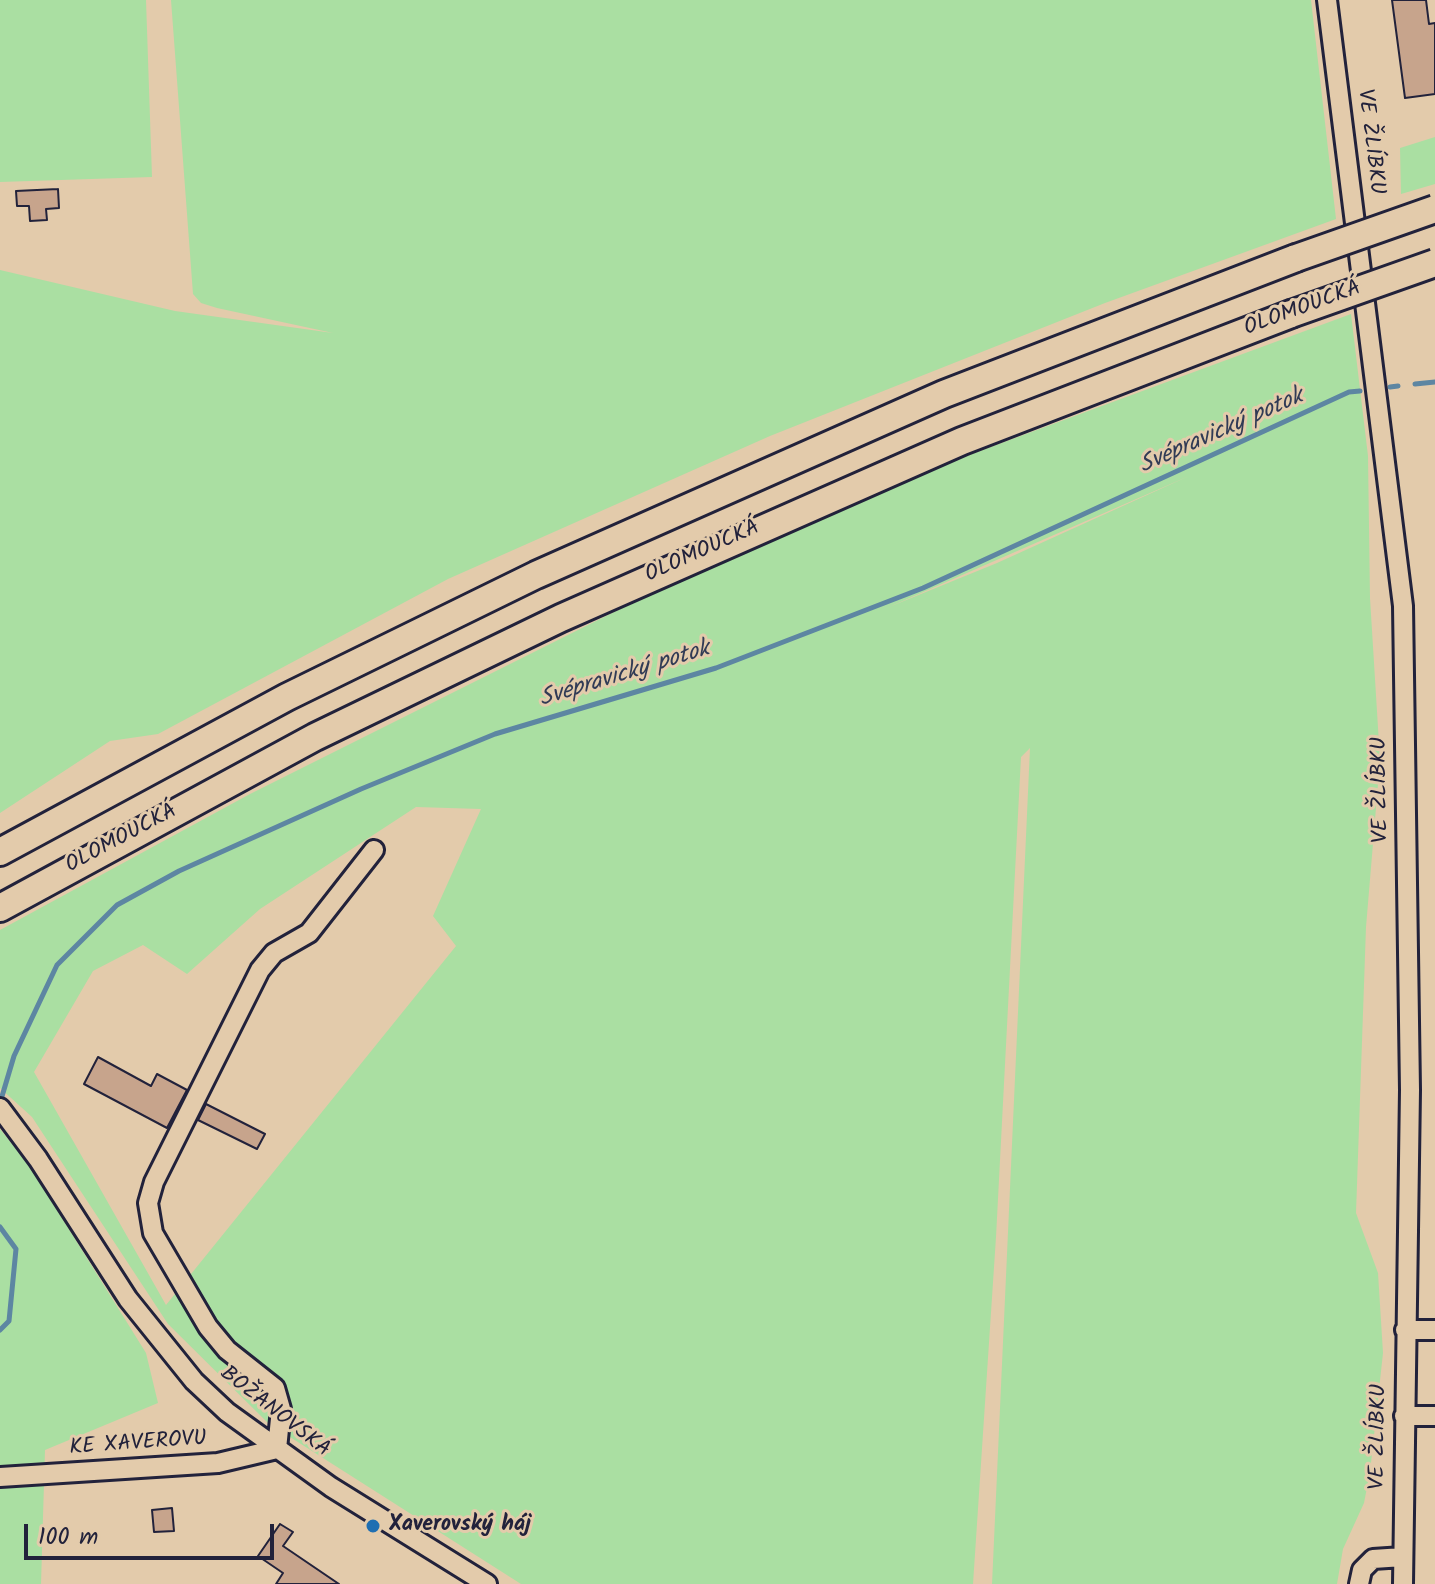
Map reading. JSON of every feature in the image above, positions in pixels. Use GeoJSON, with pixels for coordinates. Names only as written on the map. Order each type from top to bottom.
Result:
{"type":"FeatureCollection","features":[{"type":"Feature","properties":{"kind":"highway"},"geometry":{"type":"LineString","coordinates":[[0,852],[287,697],[536,575],[944,394],[1296,258],[1435,209]]}},
{"type":"Feature","properties":{"kind":"highway","name":"OLOMOUCKÁ"},"geometry":{"type":"LineString","coordinates":[[0,908],[315,737],[576,611],[962,441],[1291,314],[1435,263]]}},
{"type":"Feature","properties":{"kind":"street","name":"VE ŽLÍBKU"},"geometry":{"type":"LineString","coordinates":[[1327,0],[1403,606],[1410,1090],[1403,1584]]}},
{"type":"Feature","properties":{"kind":"street"},"geometry":{"type":"LineString","coordinates":[[277,1449],[281,1409],[275,1388],[227,1350],[208,1327],[153,1233],[148,1203],[154,1182],[260,970],[274,953],[309,933],[374,850]]}},
{"type":"Feature","properties":{"kind":"street","name":"BOŽANOVSKÁ"},"geometry":{"type":"LineString","coordinates":[[2,1111],[165,1348],[227,1412],[331,1487],[487,1584]]}},
{"type":"Feature","properties":{"kind":"street"},"geometry":{"type":"LineString","coordinates":[[1405,1330],[1435,1330]]}},
{"type":"Feature","properties":{"kind":"street"},"geometry":{"type":"LineString","coordinates":[[1404,1410],[1435,1404]]}},
{"type":"Feature","properties":{"kind":"street"},"geometry":{"type":"LineString","coordinates":[[1404,1410],[1435,1416]]}},
{"type":"Feature","properties":{"kind":"street","name":"KE XAVEROVU"},"geometry":{"type":"LineString","coordinates":[[0,1477],[218,1463],[277,1449]]}},
{"type":"Feature","properties":{"kind":"street"},"geometry":{"type":"LineString","coordinates":[[1359,1584],[1362,1570],[1373,1559],[1403,1557]]}},
{"type":"Feature","properties":{"kind":"green space"},"geometry":{"type":"Polygon","coordinates":[[[0,0],[146,0],[152,177],[0,182],[0,0]]]}},
{"type":"Feature","properties":{"kind":"green space"},"geometry":{"type":"Polygon","coordinates":[[[171,0],[1311,0],[1336,219],[1105,303],[770,436],[448,579],[158,734],[110,741],[0,813],[0,270],[175,311],[333,333],[217,308],[201,303],[193,294],[171,0]]]}},
{"type":"Feature","properties":{"kind":"green space"},"geometry":{"type":"Polygon","coordinates":[[[1435,137],[1435,184],[1401,194],[1400,148],[1435,137]]]}},
{"type":"Feature","properties":{"kind":"green space"},"geometry":{"type":"Polygon","coordinates":[[[1351,314],[1368,456],[1370,598],[1380,760],[1366,927],[1356,1213],[1378,1273],[1383,1353],[1364,1503],[1343,1549],[1337,1584],[992,1584],[1030,748],[1021,757],[996,1237],[973,1584],[521,1584],[268,1423],[168,1324],[32,1117],[0,1088],[0,930],[250,794],[638,600],[942,465],[1351,314]],[[1189,476],[889,607],[997,563],[1189,476]],[[416,807],[260,909],[187,974],[143,945],[93,971],[34,1072],[166,1305],[456,946],[433,916],[481,809],[416,807]]]}},
{"type":"Feature","properties":{"kind":"green space"},"geometry":{"type":"Polygon","coordinates":[[[0,1129],[29,1165],[146,1353],[158,1403],[45,1450],[41,1584],[0,1584],[0,1129]]]}},
{"type":"Feature","properties":{"kind":"building"},"geometry":{"type":"Polygon","coordinates":[[[1392,0],[1426,0],[1429,24],[1435,23],[1435,94],[1405,98],[1392,0]]]}},
{"type":"Feature","properties":{"kind":"building"},"geometry":{"type":"Polygon","coordinates":[[[58,189],[59,208],[46,209],[47,220],[30,221],[29,206],[17,206],[16,191],[58,189]]]}},
{"type":"Feature","properties":{"kind":"building"},"geometry":{"type":"Polygon","coordinates":[[[98,1057],[151,1086],[157,1074],[187,1090],[167,1128],[84,1084],[98,1057]]]}},
{"type":"Feature","properties":{"kind":"building"},"geometry":{"type":"Polygon","coordinates":[[[206,1104],[265,1134],[257,1149],[198,1120],[206,1104]]]}},
{"type":"Feature","properties":{"kind":"building"},"geometry":{"type":"Polygon","coordinates":[[[172,1508],[174,1531],[154,1532],[152,1510],[172,1508]]]}},
{"type":"Feature","properties":{"kind":"building"},"geometry":{"type":"Polygon","coordinates":[[[280,1524],[293,1532],[283,1546],[339,1584],[276,1584],[283,1573],[258,1556],[280,1524]]]}},
{"type":"Feature","properties":{"kind":"waterway","name":"Svépravický potok"},"geometry":{"type":"LineString","coordinates":[[1415,384],[1435,382]]}},
{"type":"Feature","properties":{"kind":"waterway","name":"Svépravický potok"},"geometry":{"type":"LineString","coordinates":[[1390,387],[1398,386]]}},
{"type":"Feature","properties":{"kind":"waterway","name":"Svépravický potok"},"geometry":{"type":"LineString","coordinates":[[0,1103],[14,1056],[57,965],[117,905],[179,871],[361,789],[495,734],[716,668],[923,588],[1349,392],[1360,391]]}},
{"type":"Feature","properties":{"kind":"waterway","name":"Svépravický potok"},"geometry":{"type":"LineString","coordinates":[[0,1227],[16,1249],[9,1321],[0,1330]]}},
{"type":"Feature","properties":{"kind":"place","name":"Xaverovský háj"},"geometry":{"type":"Point","coordinates":[373,1526]}}]}
